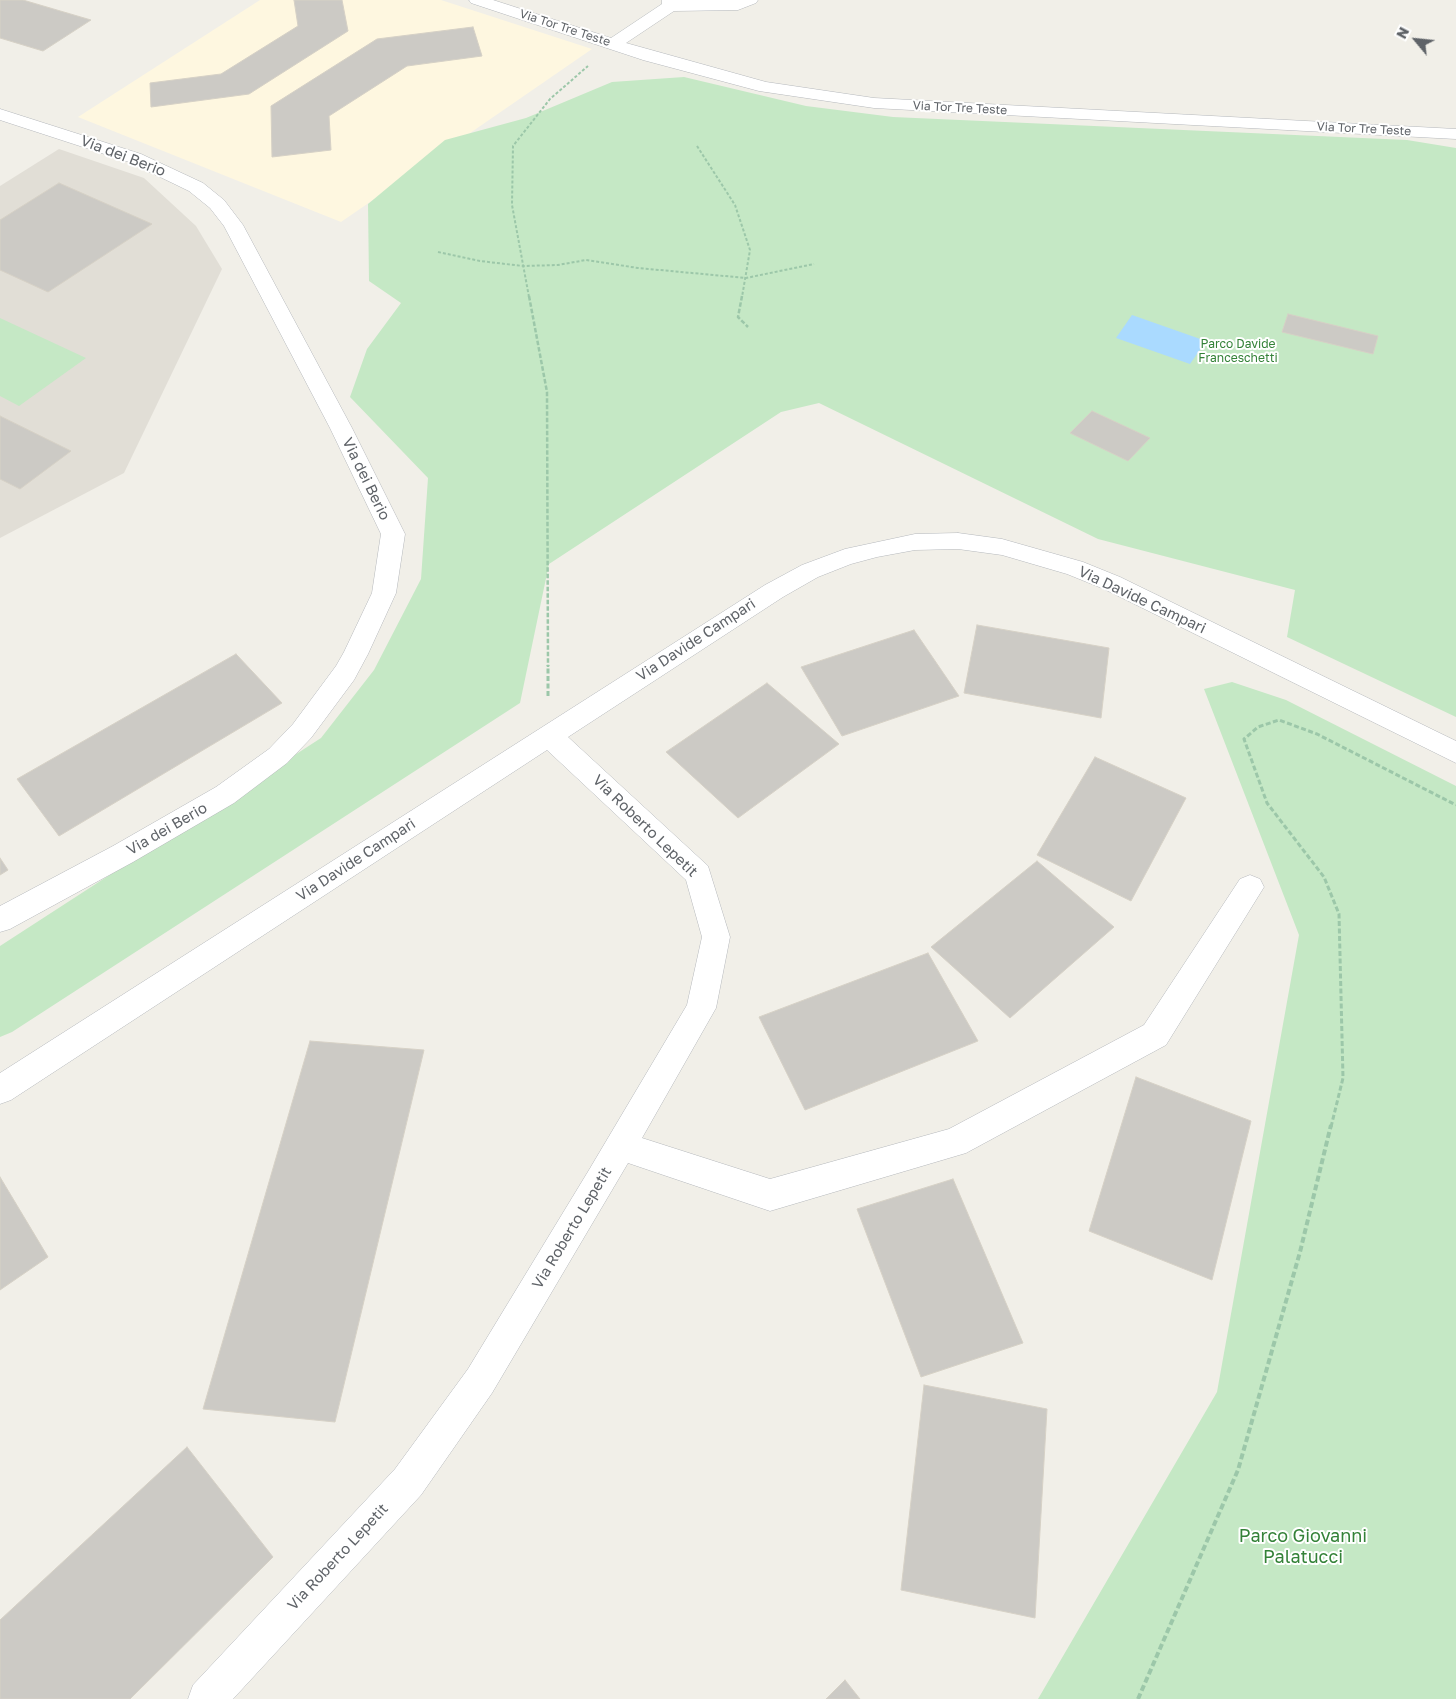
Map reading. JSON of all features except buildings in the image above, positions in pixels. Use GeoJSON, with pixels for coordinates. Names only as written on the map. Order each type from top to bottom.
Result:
{"type":"FeatureCollection","features":[{"type":"Feature","properties":{"kind":"street","name":"Via Tor Tre Teste"},"geometry":{"type":"LineString","coordinates":[[478,0],[649,56],[765,87],[874,103],[1456,134]]}},
{"type":"Feature","properties":{"kind":"street"},"geometry":{"type":"LineString","coordinates":[[613,44],[670,3],[738,5],[750,0]]}},
{"type":"Feature","properties":{"kind":"street","name":"Via dei Berio"},"geometry":{"type":"LineString","coordinates":[[0,114],[135,158],[196,187],[217,204],[239,236],[341,428],[393,534],[384,593],[356,654],[346,673],[312,719],[278,756],[225,795],[123,854],[0,920]]}},
{"type":"Feature","properties":{"kind":"street"},"geometry":{"type":"LineString","coordinates":[[0,135],[22,122]]}},
{"type":"Feature","properties":{"kind":"street","name":"Via Davide Campari"},"geometry":{"type":"LineString","coordinates":[[0,1090],[774,591],[810,571],[844,557],[877,549],[916,542],[958,542],[1002,547],[1075,568],[1112,583],[1456,752]]}},
{"type":"Feature","properties":{"kind":"street","name":"Via Roberto Lepetit"},"geometry":{"type":"LineString","coordinates":[[207,1699],[408,1482],[480,1381],[701,1008],[716,937],[698,874],[548,735]]}},
{"type":"Feature","properties":{"kind":"street"},"geometry":{"type":"LineString","coordinates":[[620,1146],[770,1195],[956,1142],[1155,1034],[1250,887]]}},
{"type":"Feature","properties":{"kind":"path"},"geometry":{"type":"LineString","coordinates":[[548,735],[547,392],[512,204],[513,146],[550,99],[613,44]]}},
{"type":"Feature","properties":{"kind":"path"},"geometry":{"type":"LineString","coordinates":[[697,146],[734,205],[750,250],[738,318],[748,327]]}},
{"type":"Feature","properties":{"kind":"path"},"geometry":{"type":"LineString","coordinates":[[438,252],[480,261],[523,266],[586,260],[638,268],[746,278],[814,264]]}},
{"type":"Feature","properties":{"kind":"path"},"geometry":{"type":"LineString","coordinates":[[1138,1699],[1238,1470],[1300,1252],[1343,1078],[1339,914],[1324,877],[1266,803],[1244,739],[1258,728],[1279,720],[1317,734],[1456,805]]}},
{"type":"Feature","properties":{"kind":"shaded area"},"geometry":{"type":"Polygon","coordinates":[[[260,0],[441,0],[592,49],[341,222],[78,117],[260,0]]]}},
{"type":"Feature","properties":{"kind":"shaded area"},"geometry":{"type":"Polygon","coordinates":[[[59,149],[144,178],[196,226],[222,269],[124,473],[0,538],[0,186],[59,149]]]}},
{"type":"Feature","properties":{"kind":"green space","name":"Parco Davide Franceschetti"},"geometry":{"type":"Polygon","coordinates":[[[684,77],[806,106],[893,117],[1407,140],[1456,148],[1456,717],[1287,637],[1295,590],[1098,539],[819,403],[781,412],[549,564],[520,703],[12,1032],[0,1037],[0,946],[321,738],[374,670],[421,579],[428,478],[350,397],[367,349],[401,303],[369,281],[368,204],[445,140],[526,118],[612,82],[684,77]]]}},
{"type":"Feature","properties":{"kind":"green space"},"geometry":{"type":"Polygon","coordinates":[[[0,318],[86,358],[19,406],[0,396],[0,318]]]}},
{"type":"Feature","properties":{"kind":"green space","name":"Parco Giovanni Palatucci"},"geometry":{"type":"Polygon","coordinates":[[[1232,682],[1286,700],[1456,786],[1456,1699],[1038,1699],[1217,1392],[1299,935],[1204,689],[1232,682]]]}},
{"type":"Feature","properties":{"kind":"water"},"geometry":{"type":"Polygon","coordinates":[[[1132,315],[1206,341],[1190,364],[1116,338],[1132,315]]]}}]}
